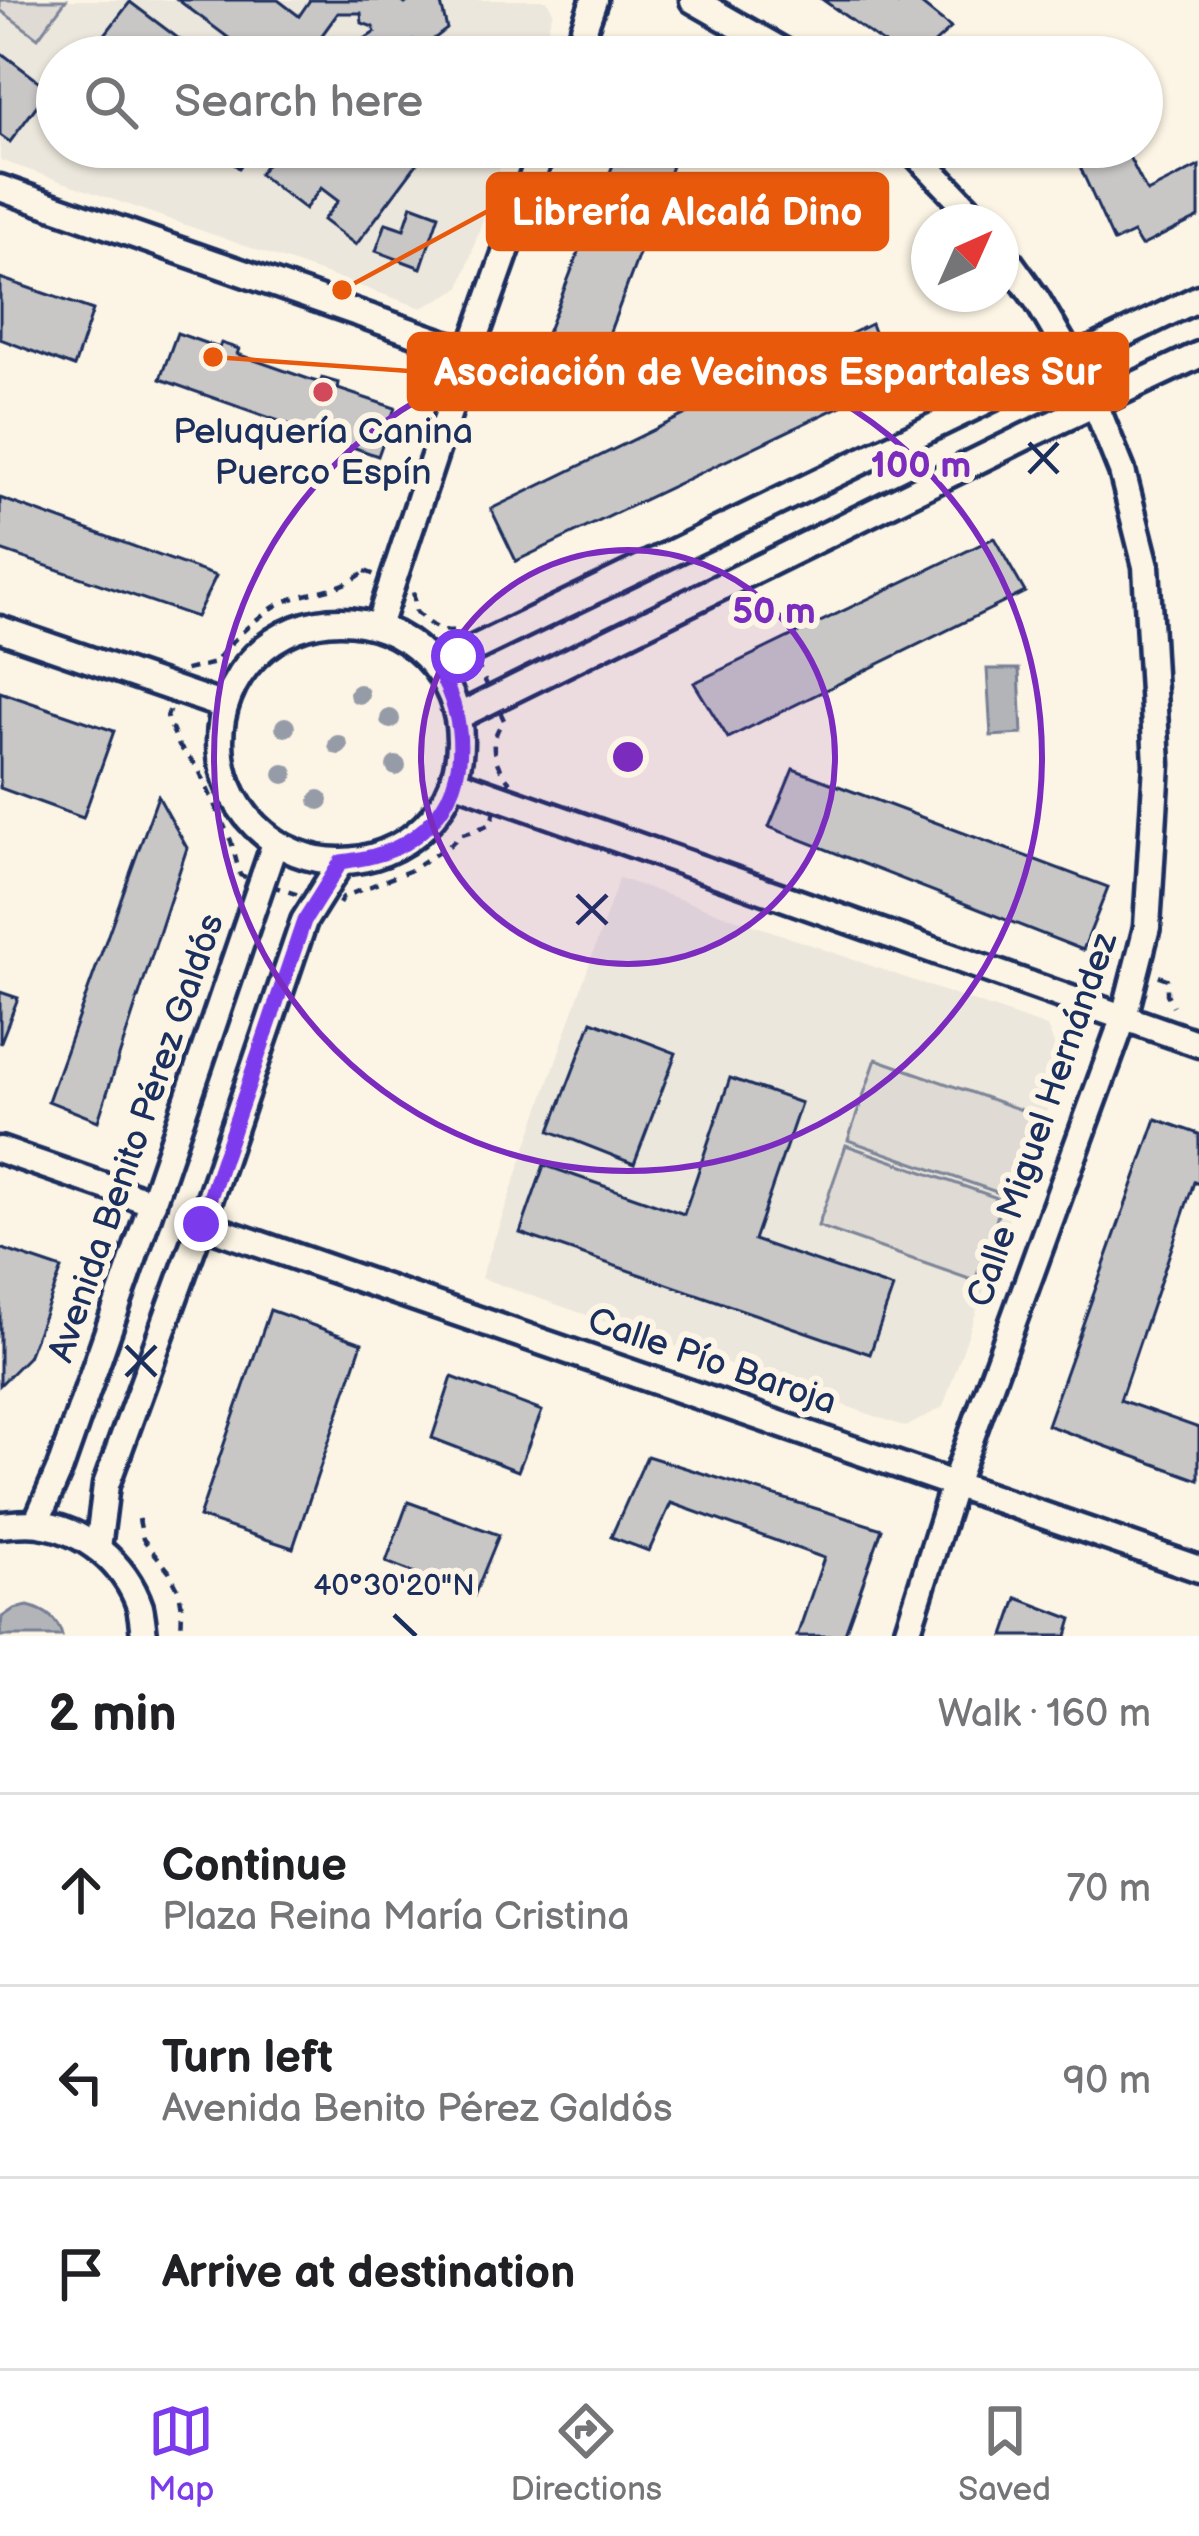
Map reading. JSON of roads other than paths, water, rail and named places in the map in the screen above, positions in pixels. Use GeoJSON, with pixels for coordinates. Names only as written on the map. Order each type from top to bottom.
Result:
{"type":"FeatureCollection","features":[{"type":"Feature","properties":{"kind":"street"},"geometry":{"type":"LineString","coordinates":[[581,36],[594,0]]}},
{"type":"Feature","properties":{"kind":"street"},"geometry":{"type":"LineString","coordinates":[[693,0],[756,36]]}},
{"type":"Feature","properties":{"kind":"street"},"geometry":{"type":"LineString","coordinates":[[378,626],[535,168]]}},
{"type":"Feature","properties":{"kind":"street"},"geometry":{"type":"LineString","coordinates":[[929,168],[964,204]]}},
{"type":"Feature","properties":{"kind":"street"},"geometry":{"type":"LineString","coordinates":[[0,188],[469,352]]}},
{"type":"Feature","properties":{"kind":"street"},"geometry":{"type":"LineString","coordinates":[[1019,275],[1071,358]]}},
{"type":"Feature","properties":{"kind":"street"},"geometry":{"type":"LineString","coordinates":[[436,667],[1199,298]]}},
{"type":"Feature","properties":{"kind":"street"},"geometry":{"type":"LineString","coordinates":[[458,716],[1199,355]]}},
{"type":"Feature","properties":{"kind":"street","name":"Calle Miguel Hernández"},"geometry":{"type":"LineString","coordinates":[[906,1636],[954,1484],[1124,1017],[1147,927],[1157,764],[1146,566],[1122,472],[1095,404]]}},
{"type":"Feature","properties":{"kind":"street"},"geometry":{"type":"LineString","coordinates":[[342,620],[378,626],[414,645],[436,667],[458,716],[460,754],[447,798],[428,824],[404,844],[372,858],[341,862],[306,857],[275,843],[250,822],[234,798],[220,761],[218,733],[224,706],[244,667],[269,642],[305,625],[342,620]]}},
{"type":"Feature","properties":{"kind":"street"},"geometry":{"type":"LineString","coordinates":[[0,629],[224,706]]}},
{"type":"Feature","properties":{"kind":"street"},"geometry":{"type":"LineString","coordinates":[[453,781],[1199,1043]]}},
{"type":"Feature","properties":{"kind":"street","name":"Avenida Benito Pérez Galdós"},"geometry":{"type":"LineString","coordinates":[[36,1523],[60,1468],[275,843]]}},
{"type":"Feature","properties":{"kind":"street"},"geometry":{"type":"LineString","coordinates":[[98,1548],[106,1485],[304,921],[341,862]]}},
{"type":"Feature","properties":{"kind":"street"},"geometry":{"type":"LineString","coordinates":[[0,1150],[153,1203]]}},
{"type":"Feature","properties":{"kind":"street","name":"Calle Pío Baroja"},"geometry":{"type":"LineString","coordinates":[[201,1224],[1199,1569]]}},
{"type":"Feature","properties":{"kind":"street"},"geometry":{"type":"LineString","coordinates":[[0,1525],[36,1523],[69,1531],[98,1548],[124,1575],[140,1608],[144,1636]]}},
{"type":"Feature","properties":{"kind":"place","name":"Librería Alcalá Dino"},"geometry":{"type":"Point","coordinates":[342,290]}},
{"type":"Feature","properties":{"kind":"place","name":"Asociación de Vecinos Espartales Sur"},"geometry":{"type":"Point","coordinates":[213,357]}},
{"type":"Feature","properties":{"kind":"place","name":"Peluquería Canina Puerco Espín"},"geometry":{"type":"Point","coordinates":[323,392]}}]}
